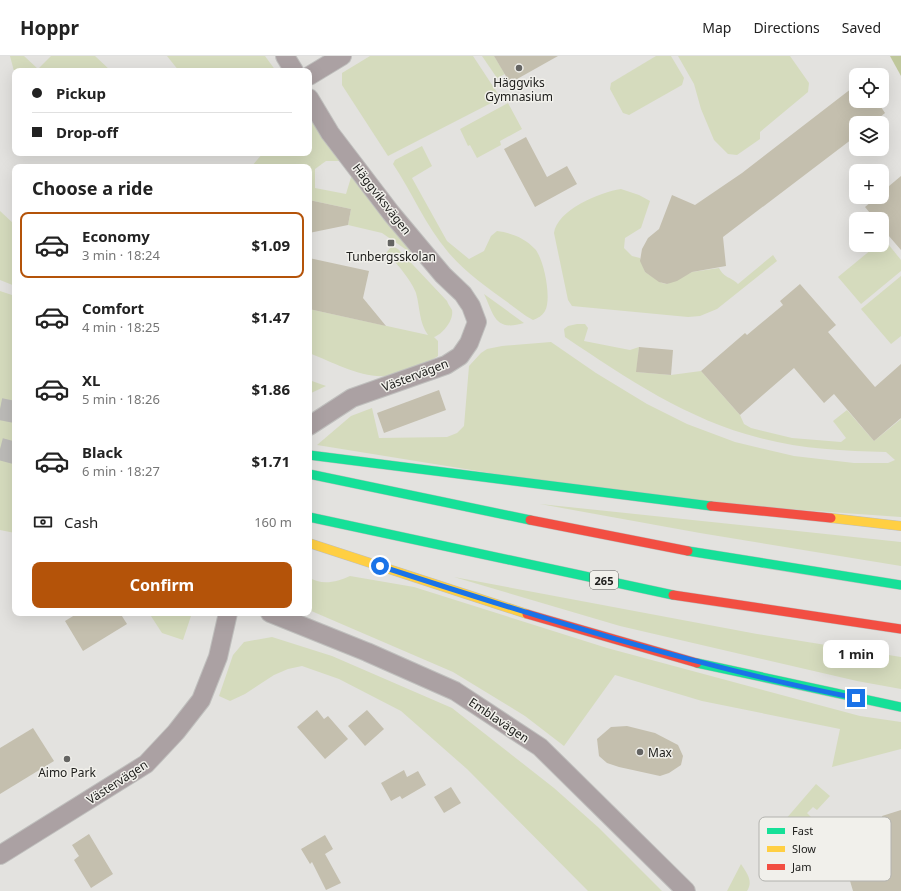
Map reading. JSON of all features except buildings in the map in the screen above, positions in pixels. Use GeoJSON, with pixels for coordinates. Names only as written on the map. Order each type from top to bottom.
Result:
{"type":"FeatureCollection","features":[{"type":"Feature","properties":{"kind":"highway"},"geometry":{"type":"LineString","coordinates":[[312,455],[658,500],[901,526]]}},
{"type":"Feature","properties":{"kind":"highway"},"geometry":{"type":"LineString","coordinates":[[312,475],[673,549],[901,585]]}},
{"type":"Feature","properties":{"kind":"highway","name":"265"},"geometry":{"type":"LineString","coordinates":[[312,518],[684,596],[901,629]]}},
{"type":"Feature","properties":{"kind":"highway"},"geometry":{"type":"LineString","coordinates":[[312,544],[509,608],[675,657],[841,695],[901,706]]}},
{"type":"Feature","properties":{"kind":"street"},"geometry":{"type":"LineString","coordinates":[[285,56],[292,68]]}},
{"type":"Feature","properties":{"kind":"street"},"geometry":{"type":"LineString","coordinates":[[312,74],[342,56]]}},
{"type":"Feature","properties":{"kind":"street","name":"Häggviksvägen"},"geometry":{"type":"LineString","coordinates":[[312,103],[330,133],[391,213],[443,275],[463,294]]}},
{"type":"Feature","properties":{"kind":"street","name":"Västervägen"},"geometry":{"type":"LineString","coordinates":[[312,424],[352,398],[446,365],[460,356],[469,343],[477,322],[471,306],[463,294]]}},
{"type":"Feature","properties":{"kind":"street","name":"Västervägen"},"geometry":{"type":"LineString","coordinates":[[0,855],[146,764],[201,700],[218,657],[227,616]]}},
{"type":"Feature","properties":{"kind":"street","name":"Emblavägen"},"geometry":{"type":"LineString","coordinates":[[277,616],[367,652],[455,691],[540,746],[686,891]]}},
{"type":"Feature","properties":{"kind":"green space"},"geometry":{"type":"Polygon","coordinates":[[[10,56],[24,56],[37,68],[13,68],[10,56]]]}},
{"type":"Feature","properties":{"kind":"green space"},"geometry":{"type":"Polygon","coordinates":[[[51,56],[95,56],[108,68],[39,68],[51,56]]]}},
{"type":"Feature","properties":{"kind":"green space"},"geometry":{"type":"Polygon","coordinates":[[[167,56],[265,56],[274,68],[177,68],[167,56]]]}},
{"type":"Feature","properties":{"kind":"green space"},"geometry":{"type":"Polygon","coordinates":[[[370,56],[473,56],[500,97],[497,100],[388,156],[342,85],[342,73],[370,56]]]}},
{"type":"Feature","properties":{"kind":"green space"},"geometry":{"type":"Polygon","coordinates":[[[482,56],[494,56],[505,74],[497,78],[482,56]]]}},
{"type":"Feature","properties":{"kind":"green space"},"geometry":{"type":"Polygon","coordinates":[[[656,56],[671,56],[684,78],[682,85],[629,115],[623,113],[610,89],[611,83],[656,56]]]}},
{"type":"Feature","properties":{"kind":"green space"},"geometry":{"type":"Polygon","coordinates":[[[678,56],[790,56],[809,83],[808,92],[760,132],[760,139],[737,155],[728,154],[714,140],[701,109],[694,84],[678,56]]]}},
{"type":"Feature","properties":{"kind":"green space"},"geometry":{"type":"Polygon","coordinates":[[[890,56],[901,56],[901,76],[890,56]]]}},
{"type":"Feature","properties":{"kind":"green space"},"geometry":{"type":"Polygon","coordinates":[[[508,103],[522,129],[500,141],[501,145],[477,158],[470,145],[468,146],[460,129],[508,103]]]}},
{"type":"Feature","properties":{"kind":"green space"},"geometry":{"type":"Polygon","coordinates":[[[323,111],[340,161],[326,161],[315,169],[315,188],[346,194],[355,164],[404,228],[411,253],[382,233],[348,225],[351,209],[312,201],[312,164],[254,164],[260,156],[312,156],[312,117],[323,111]]]}},
{"type":"Feature","properties":{"kind":"green space"},"geometry":{"type":"Polygon","coordinates":[[[422,146],[432,166],[412,178],[447,241],[469,259],[484,251],[491,236],[497,231],[518,237],[535,249],[544,270],[548,298],[545,311],[540,317],[533,320],[485,286],[456,261],[432,231],[393,164],[395,160],[422,146]]]}},
{"type":"Feature","properties":{"kind":"green space"},"geometry":{"type":"Polygon","coordinates":[[[621,189],[639,195],[650,201],[641,228],[625,238],[624,248],[632,256],[640,258],[645,272],[662,283],[667,284],[692,272],[719,268],[723,274],[738,284],[773,255],[777,261],[717,309],[700,316],[688,317],[572,306],[568,300],[554,233],[557,225],[571,210],[591,198],[621,189]]]}},
{"type":"Feature","properties":{"kind":"green space"},"geometry":{"type":"Polygon","coordinates":[[[0,211],[12,222],[12,285],[0,280],[0,211]]]}},
{"type":"Feature","properties":{"kind":"green space"},"geometry":{"type":"Polygon","coordinates":[[[889,245],[901,260],[901,271],[861,304],[838,277],[868,252],[889,252],[889,245]]]}},
{"type":"Feature","properties":{"kind":"green space"},"geometry":{"type":"Polygon","coordinates":[[[392,246],[398,249],[447,301],[452,310],[450,322],[441,333],[434,337],[438,341],[438,356],[406,372],[386,376],[376,376],[357,372],[312,354],[312,310],[428,335],[421,320],[414,289],[403,272],[386,253],[392,246]]]}},
{"type":"Feature","properties":{"kind":"green space"},"geometry":{"type":"Polygon","coordinates":[[[901,276],[901,336],[891,344],[861,309],[901,276]]]}},
{"type":"Feature","properties":{"kind":"green space"},"geometry":{"type":"Polygon","coordinates":[[[0,291],[12,295],[12,532],[0,530],[0,291]]]}},
{"type":"Feature","properties":{"kind":"green space"},"geometry":{"type":"Polygon","coordinates":[[[484,294],[524,323],[506,325],[501,323],[493,314],[484,294]]]}},
{"type":"Feature","properties":{"kind":"green space"},"geometry":{"type":"Polygon","coordinates":[[[585,324],[588,328],[584,341],[630,350],[639,347],[637,372],[671,375],[701,371],[740,415],[744,424],[751,428],[792,438],[841,442],[846,438],[833,421],[847,410],[874,441],[901,419],[901,517],[658,500],[317,445],[351,416],[372,408],[379,438],[447,437],[457,433],[464,426],[469,366],[481,353],[487,349],[502,346],[551,342],[596,373],[647,404],[687,424],[735,442],[794,456],[854,463],[888,463],[895,460],[886,452],[823,449],[775,442],[733,430],[708,420],[658,396],[611,368],[565,337],[564,329],[568,326],[585,324]]]}},
{"type":"Feature","properties":{"kind":"green space"},"geometry":{"type":"Polygon","coordinates":[[[312,381],[326,386],[312,393],[312,381]]]}},
{"type":"Feature","properties":{"kind":"green space"},"geometry":{"type":"Polygon","coordinates":[[[540,504],[901,542],[901,566],[700,533],[540,504]]]}},
{"type":"Feature","properties":{"kind":"green space"},"geometry":{"type":"Polygon","coordinates":[[[350,576],[414,587],[607,648],[860,716],[901,722],[901,749],[832,767],[840,729],[702,701],[615,675],[564,746],[525,716],[453,672],[312,611],[312,579],[324,582],[340,580],[350,576]]]}},
{"type":"Feature","properties":{"kind":"green space"},"geometry":{"type":"Polygon","coordinates":[[[454,577],[757,634],[901,657],[901,689],[857,681],[620,626],[454,577]]]}},
{"type":"Feature","properties":{"kind":"green space"},"geometry":{"type":"Polygon","coordinates":[[[151,616],[191,616],[183,640],[162,633],[151,616]]]}},
{"type":"Feature","properties":{"kind":"green space"},"geometry":{"type":"Polygon","coordinates":[[[272,637],[332,656],[452,708],[554,788],[599,828],[662,891],[588,891],[467,769],[401,711],[339,679],[302,666],[288,669],[274,675],[245,694],[230,701],[219,696],[233,655],[244,642],[272,637]]]}},
{"type":"Feature","properties":{"kind":"green space"},"geometry":{"type":"Polygon","coordinates":[[[816,784],[830,796],[817,810],[813,807],[807,813],[811,817],[788,817],[816,784]]]}},
{"type":"Feature","properties":{"kind":"green space"},"geometry":{"type":"Polygon","coordinates":[[[741,864],[747,873],[750,884],[747,891],[727,891],[741,864]]]}},
{"type":"Feature","properties":{"kind":"tunnel"},"geometry":{"type":"LineString","coordinates":[[0,409],[12,411]]}},
{"type":"Feature","properties":{"kind":"tunnel"},"geometry":{"type":"LineString","coordinates":[[0,449],[12,452]]}},
{"type":"Feature","properties":{"kind":"traffic: fast"},"geometry":{"type":"LineString","coordinates":[[312,455],[711,506]]}},
{"type":"Feature","properties":{"kind":"traffic: fast"},"geometry":{"type":"LineString","coordinates":[[312,475],[530,520]]}},
{"type":"Feature","properties":{"kind":"traffic: fast"},"geometry":{"type":"LineString","coordinates":[[312,518],[673,595]]}},
{"type":"Feature","properties":{"kind":"traffic: fast"},"geometry":{"type":"LineString","coordinates":[[688,551],[901,585]]}},
{"type":"Feature","properties":{"kind":"traffic: fast"},"geometry":{"type":"LineString","coordinates":[[697,663],[901,707]]}},
{"type":"Feature","properties":{"kind":"traffic: slow"},"geometry":{"type":"LineString","coordinates":[[831,518],[901,526]]}},
{"type":"Feature","properties":{"kind":"traffic: slow"},"geometry":{"type":"LineString","coordinates":[[312,544],[527,614]]}},
{"type":"Feature","properties":{"kind":"traffic: jam"},"geometry":{"type":"LineString","coordinates":[[711,506],[831,518]]}},
{"type":"Feature","properties":{"kind":"traffic: jam"},"geometry":{"type":"LineString","coordinates":[[530,520],[688,551]]}},
{"type":"Feature","properties":{"kind":"traffic: jam"},"geometry":{"type":"LineString","coordinates":[[673,595],[901,629]]}},
{"type":"Feature","properties":{"kind":"traffic: jam"},"geometry":{"type":"LineString","coordinates":[[527,614],[697,663]]}},
{"type":"Feature","properties":{"kind":"place","name":"Häggviks Gymnasium"},"geometry":{"type":"Point","coordinates":[519,68]}},
{"type":"Feature","properties":{"kind":"place","name":"Tunbergsskolan"},"geometry":{"type":"Point","coordinates":[391,243]}},
{"type":"Feature","properties":{"kind":"place","name":"Max"},"geometry":{"type":"Point","coordinates":[640,752]}},
{"type":"Feature","properties":{"kind":"place","name":"Aimo Park"},"geometry":{"type":"Point","coordinates":[67,759]}},
{"type":"Feature","properties":{"kind":"route"},"geometry":{"type":"LineString","coordinates":[[380,566],[509,608],[675,657],[856,698]]}}]}
